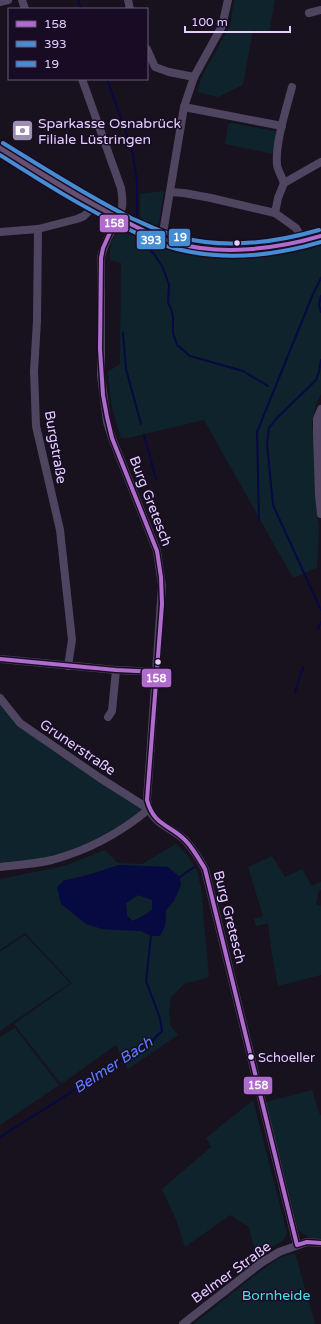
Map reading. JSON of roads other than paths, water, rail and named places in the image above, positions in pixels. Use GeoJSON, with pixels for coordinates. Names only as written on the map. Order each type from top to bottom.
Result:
{"type":"FeatureCollection","features":[{"type":"Feature","properties":{"kind":"main road"},"geometry":{"type":"LineString","coordinates":[[0,148],[94,206],[162,239],[202,248],[235,249],[266,248],[304,242],[321,236]]}},
{"type":"Feature","properties":{"kind":"street"},"geometry":{"type":"LineString","coordinates":[[0,2],[8,0]]}},
{"type":"Feature","properties":{"kind":"street"},"geometry":{"type":"LineString","coordinates":[[162,239],[184,107],[194,77],[222,26],[228,0]]}},
{"type":"Feature","properties":{"kind":"street"},"geometry":{"type":"LineString","coordinates":[[308,13],[321,10]]}},
{"type":"Feature","properties":{"kind":"street"},"geometry":{"type":"LineString","coordinates":[[148,51],[155,67],[169,72],[194,77]]}},
{"type":"Feature","properties":{"kind":"street","name":"Burg Gretesch"},"geometry":{"type":"LineString","coordinates":[[82,80],[121,188],[122,207],[103,248],[101,258],[101,376],[104,404],[112,438],[157,551],[162,592],[147,800],[149,809],[156,819],[184,839],[196,852],[205,869],[297,1245]]}},
{"type":"Feature","properties":{"kind":"street"},"geometry":{"type":"LineString","coordinates":[[284,183],[277,167],[277,156],[282,126],[292,87]]}},
{"type":"Feature","properties":{"kind":"street"},"geometry":{"type":"LineString","coordinates":[[184,107],[282,126]]}},
{"type":"Feature","properties":{"kind":"street"},"geometry":{"type":"LineString","coordinates":[[275,213],[278,198],[284,183],[321,162]]}},
{"type":"Feature","properties":{"kind":"street"},"geometry":{"type":"LineString","coordinates":[[170,192],[184,193],[275,213],[296,228],[304,242]]}},
{"type":"Feature","properties":{"kind":"street"},"geometry":{"type":"LineString","coordinates":[[0,232],[38,229],[77,219],[84,216],[94,206]]}},
{"type":"Feature","properties":{"kind":"street","name":"Burgstraße"},"geometry":{"type":"LineString","coordinates":[[38,229],[37,321],[34,371],[36,426],[60,530],[72,640],[68,666]]}},
{"type":"Feature","properties":{"kind":"street"},"geometry":{"type":"LineString","coordinates":[[321,408],[317,420],[316,433],[321,514]]}},
{"type":"Feature","properties":{"kind":"street"},"geometry":{"type":"LineString","coordinates":[[0,659],[116,670],[157,672]]}},
{"type":"Feature","properties":{"kind":"street"},"geometry":{"type":"LineString","coordinates":[[108,717],[112,711],[116,670]]}},
{"type":"Feature","properties":{"kind":"street","name":"Grunerstraße"},"geometry":{"type":"LineString","coordinates":[[0,698],[20,723],[100,778],[149,809]]}},
{"type":"Feature","properties":{"kind":"street"},"geometry":{"type":"LineString","coordinates":[[0,867],[50,860],[99,843],[129,826],[149,809]]}},
{"type":"Feature","properties":{"kind":"street","name":"Belmer Straße"},"geometry":{"type":"LineString","coordinates":[[183,1324],[261,1263],[278,1252],[308,1242],[321,1243]]}},
{"type":"Feature","properties":{"kind":"waterway"},"geometry":{"type":"LineString","coordinates":[[78,0],[81,8]]}},
{"type":"Feature","properties":{"kind":"waterway"},"geometry":{"type":"LineString","coordinates":[[107,80],[132,149],[137,181],[137,216]]}},
{"type":"Feature","properties":{"kind":"waterway"},"geometry":{"type":"LineString","coordinates":[[144,243],[154,254],[163,268],[169,285],[168,303],[173,317],[173,333],[177,345],[190,356],[243,371],[268,386]]}},
{"type":"Feature","properties":{"kind":"waterway"},"geometry":{"type":"LineString","coordinates":[[259,520],[257,432],[313,294],[321,278]]}},
{"type":"Feature","properties":{"kind":"waterway","name":"Belmer Bach"},"geometry":{"type":"LineString","coordinates":[[321,296],[319,305],[321,312]]}},
{"type":"Feature","properties":{"kind":"waterway"},"geometry":{"type":"LineString","coordinates":[[123,333],[126,369],[141,424]]}},
{"type":"Feature","properties":{"kind":"waterway","name":"Belmer Bach"},"geometry":{"type":"LineString","coordinates":[[321,360],[316,380],[277,418],[269,428],[267,444],[273,505],[321,610]]}},
{"type":"Feature","properties":{"kind":"waterway"},"geometry":{"type":"LineString","coordinates":[[144,435],[156,479]]}},
{"type":"Feature","properties":{"kind":"waterway","name":"Belmer Bach"},"geometry":{"type":"LineString","coordinates":[[318,629],[321,622]]}},
{"type":"Feature","properties":{"kind":"waterway","name":"Belmer Bach"},"geometry":{"type":"LineString","coordinates":[[295,692],[303,668]]}},
{"type":"Feature","properties":{"kind":"waterway","name":"Belmer Bach"},"geometry":{"type":"LineString","coordinates":[[180,877],[194,867]]}},
{"type":"Feature","properties":{"kind":"waterway","name":"Belmer Bach"},"geometry":{"type":"LineString","coordinates":[[0,1137],[151,1042],[162,1031],[160,1018],[146,981],[151,936]]}},
{"type":"Feature","properties":{"kind":"place","name":"Sparkasse Osnabrück Filiale Lüstringen"},"geometry":{"type":"Point","coordinates":[23,131]}},
{"type":"Feature","properties":{"kind":"place","name":"Schoeller"},"geometry":{"type":"Point","coordinates":[251,1057]}},
{"type":"Feature","properties":{"kind":"park label","name":"Bornheide"},"geometry":{"type":"Point","coordinates":[276,1295]}}]}
